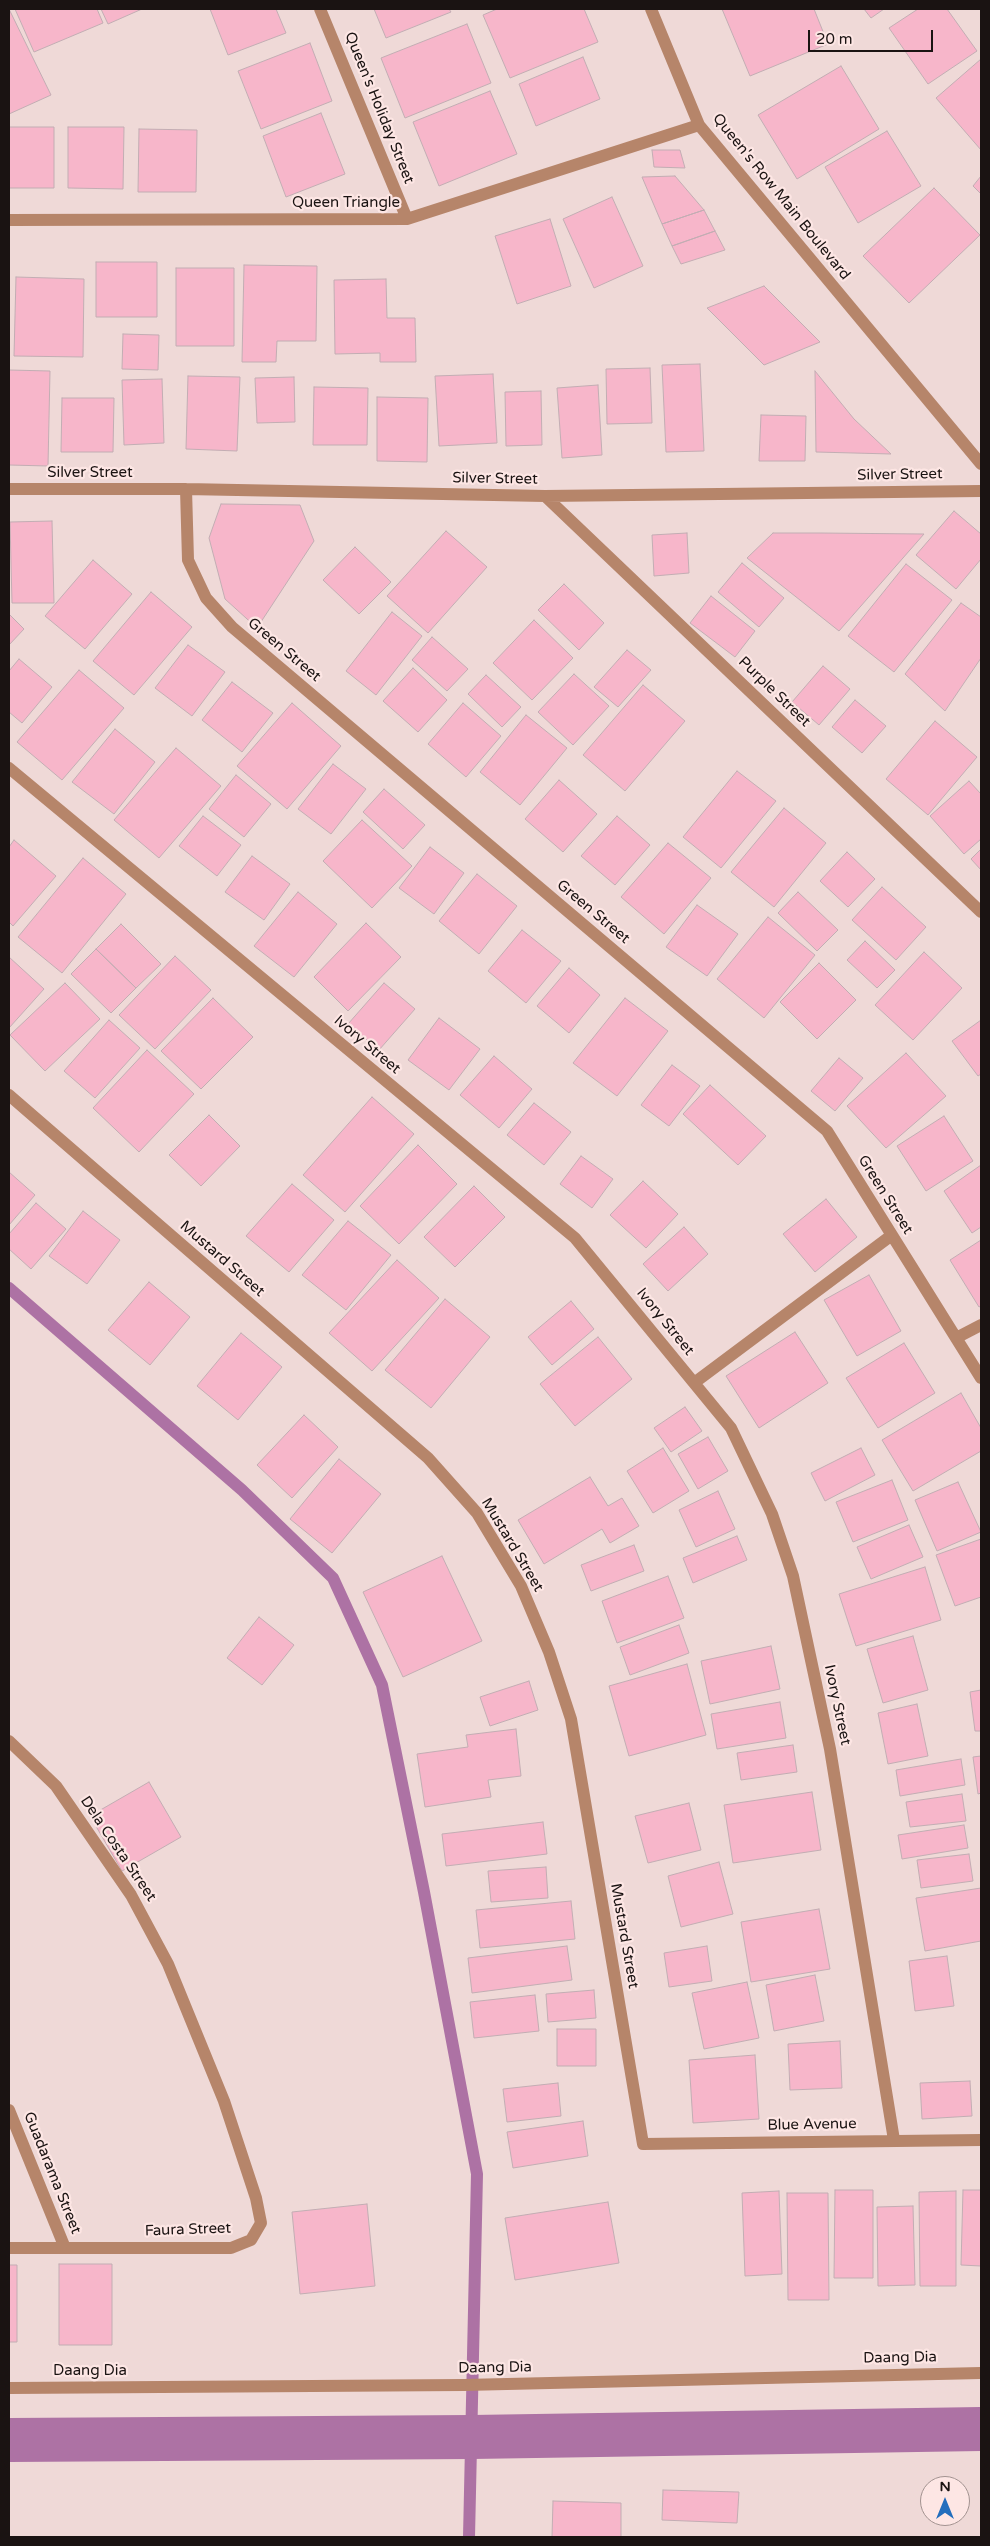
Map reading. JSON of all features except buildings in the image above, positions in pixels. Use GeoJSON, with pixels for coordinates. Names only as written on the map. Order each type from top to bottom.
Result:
{"type":"FeatureCollection","features":[{"type":"Feature","properties":{"kind":"street","name":"Queen's Holiday Street"},"geometry":{"type":"LineString","coordinates":[[320,9],[407,219]]}},
{"type":"Feature","properties":{"kind":"street","name":"Queen's Row Main Boulevard"},"geometry":{"type":"LineString","coordinates":[[651,9],[700,125],[981,464]]}},
{"type":"Feature","properties":{"kind":"street","name":"Queen Triangle"},"geometry":{"type":"LineString","coordinates":[[9,220],[407,219],[700,125]]}},
{"type":"Feature","properties":{"kind":"street","name":"Silver Street"},"geometry":{"type":"LineString","coordinates":[[9,489],[186,489],[545,496],[981,491]]}},
{"type":"Feature","properties":{"kind":"street","name":"Green Street"},"geometry":{"type":"LineString","coordinates":[[186,489],[188,560],[206,598],[232,627],[827,1131],[981,1378]]}},
{"type":"Feature","properties":{"kind":"street","name":"Purple Street"},"geometry":{"type":"LineString","coordinates":[[545,496],[981,912]]}},
{"type":"Feature","properties":{"kind":"street","name":"Ivory Street"},"geometry":{"type":"LineString","coordinates":[[9,768],[575,1238],[731,1428],[772,1514],[793,1576],[830,1749],[894,2140]]}},
{"type":"Feature","properties":{"kind":"street","name":"Mustard Street"},"geometry":{"type":"LineString","coordinates":[[9,1095],[428,1458],[477,1513],[521,1586],[549,1652],[571,1719],[643,2144]]}},
{"type":"Feature","properties":{"kind":"street"},"geometry":{"type":"LineString","coordinates":[[694,1383],[892,1235]]}},
{"type":"Feature","properties":{"kind":"street"},"geometry":{"type":"LineString","coordinates":[[956,1338],[981,1325]]}},
{"type":"Feature","properties":{"kind":"street","name":"Dela Costa Street"},"geometry":{"type":"LineString","coordinates":[[9,1741],[56,1786],[131,1894],[168,1964],[224,2101]]}},
{"type":"Feature","properties":{"kind":"street","name":"Faura Street"},"geometry":{"type":"LineString","coordinates":[[9,2248],[231,2248],[251,2240],[260,2223],[256,2198],[224,2101]]}},
{"type":"Feature","properties":{"kind":"street","name":"Guadarama Street"},"geometry":{"type":"LineString","coordinates":[[9,2110],[65,2248]]}},
{"type":"Feature","properties":{"kind":"street","name":"Blue Avenue"},"geometry":{"type":"LineString","coordinates":[[643,2144],[981,2140]]}},
{"type":"Feature","properties":{"kind":"street","name":"Daang Dia"},"geometry":{"type":"LineString","coordinates":[[9,2388],[439,2385],[981,2373]]}},
{"type":"Feature","properties":{"kind":"waterway"},"geometry":{"type":"LineString","coordinates":[[9,1288],[242,1490],[333,1578],[382,1685],[424,1892],[477,2174],[469,2537]]}},
{"type":"Feature","properties":{"kind":"waterway"},"geometry":{"type":"LineString","coordinates":[[9,2440],[472,2437],[981,2429]]}}]}
